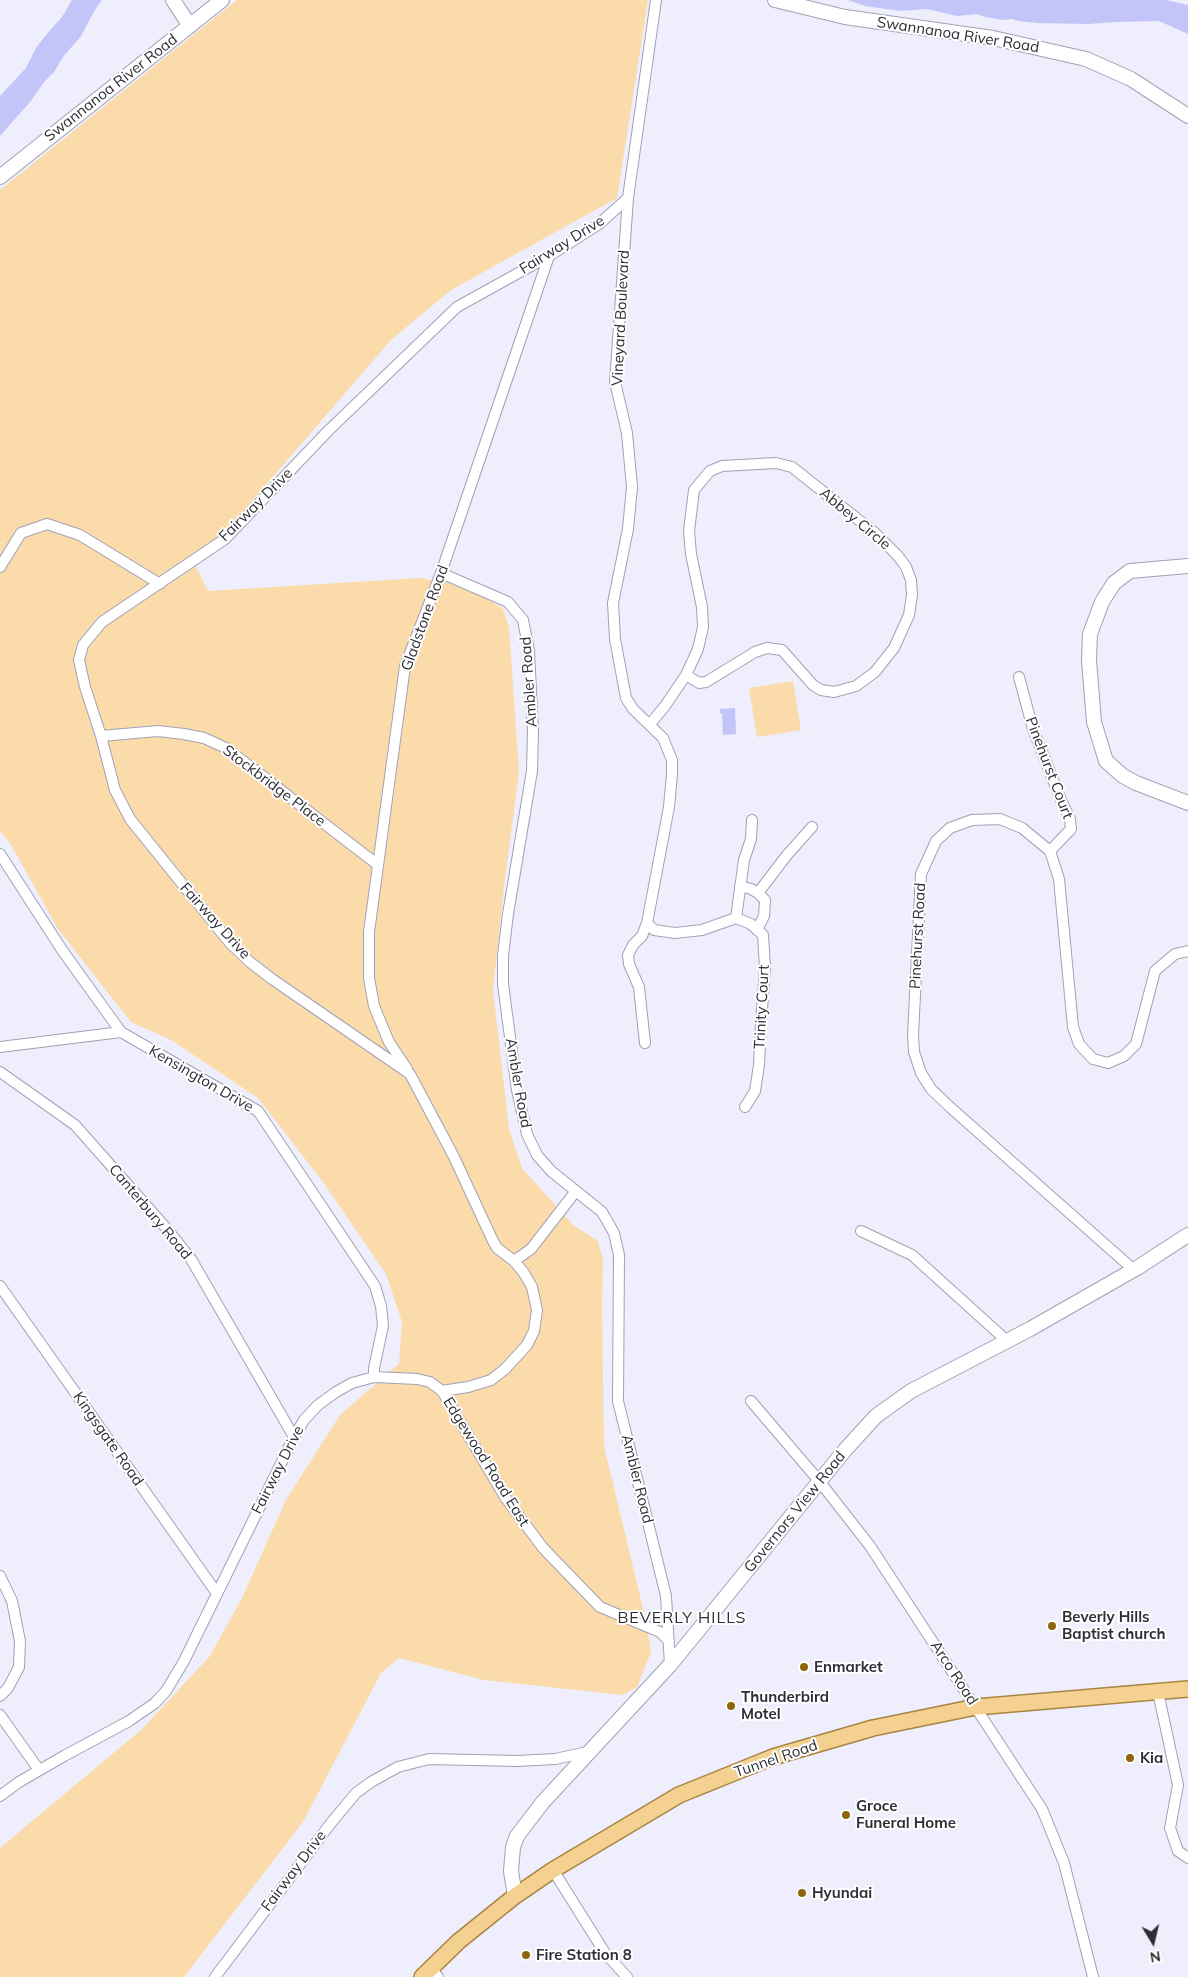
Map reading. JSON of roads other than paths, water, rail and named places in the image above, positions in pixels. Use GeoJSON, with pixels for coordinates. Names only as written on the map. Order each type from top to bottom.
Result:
{"type":"FeatureCollection","features":[{"type":"Feature","properties":{"kind":"main road","name":"Tunnel Road"},"geometry":{"type":"LineString","coordinates":[[431,1974],[459,1941],[515,1896],[553,1870],[679,1795],[773,1757],[873,1728],[976,1707],[1188,1689]]}},
{"type":"Feature","properties":{"kind":"street"},"geometry":{"type":"LineString","coordinates":[[173,0],[190,26]]}},
{"type":"Feature","properties":{"kind":"street","name":"Swannanoa River Road"},"geometry":{"type":"LineString","coordinates":[[0,177],[222,0]]}},
{"type":"Feature","properties":{"kind":"street"},"geometry":{"type":"LineString","coordinates":[[628,198],[656,0]]}},
{"type":"Feature","properties":{"kind":"street","name":"Swannanoa River Road"},"geometry":{"type":"LineString","coordinates":[[775,0],[845,17],[993,38],[1086,59],[1131,79],[1188,116]]}},
{"type":"Feature","properties":{"kind":"street","name":"Fairway Drive"},"geometry":{"type":"LineString","coordinates":[[0,1796],[39,1770],[129,1721],[155,1703],[166,1692],[184,1661],[216,1592],[294,1437],[304,1420],[318,1405],[352,1383],[374,1377],[417,1379],[430,1382],[442,1391],[468,1387],[491,1380],[505,1369],[527,1345],[534,1331],[537,1310],[532,1286],[514,1260],[501,1252],[493,1241],[454,1158],[410,1074],[272,979],[230,943],[130,819],[115,790],[81,673],[80,660],[83,646],[102,622],[225,539],[328,431],[457,307],[549,256],[599,224],[628,198]]}},
{"type":"Feature","properties":{"kind":"street","name":"Vineyard Boulevard"},"geometry":{"type":"LineString","coordinates":[[628,198],[615,382],[627,434],[632,487],[628,529],[613,603],[618,656],[626,698],[633,709],[664,738],[672,760],[669,807],[663,847],[647,923],[642,936],[628,955],[629,964],[639,987],[645,1043]]}},
{"type":"Feature","properties":{"kind":"street","name":"Gladstone Road"},"geometry":{"type":"LineString","coordinates":[[410,1074],[390,1042],[370,993],[370,932],[405,666],[441,573],[549,256]]}},
{"type":"Feature","properties":{"kind":"street","name":"Abbey Circle"},"geometry":{"type":"LineString","coordinates":[[650,724],[686,675],[698,649],[703,627],[702,607],[690,554],[689,531],[694,490],[710,471],[722,466],[776,462],[792,467],[875,533],[906,567],[912,587],[909,616],[894,648],[875,672],[856,686],[834,692],[821,690],[813,685],[782,650],[767,648],[755,652],[706,682],[699,683],[686,675]]}},
{"type":"Feature","properties":{"kind":"street"},"geometry":{"type":"LineString","coordinates":[[0,567],[21,533],[47,524],[80,535],[160,584]]}},
{"type":"Feature","properties":{"kind":"street"},"geometry":{"type":"LineString","coordinates":[[1188,566],[1130,571],[1114,583],[1102,602],[1090,634],[1089,660],[1094,722],[1106,761],[1123,776],[1136,783],[1188,803]]}},
{"type":"Feature","properties":{"kind":"street","name":"Ambler Road"},"geometry":{"type":"LineString","coordinates":[[441,573],[508,602],[523,620],[530,661],[533,730],[532,771],[507,922],[502,984],[517,1090],[527,1134],[537,1155],[552,1171],[602,1212],[616,1240],[619,1255],[618,1401],[664,1588],[669,1621],[670,1665]]}},
{"type":"Feature","properties":{"kind":"street","name":"Pinehurst Court"},"geometry":{"type":"LineString","coordinates":[[1019,677],[1032,729],[1070,819],[1071,828],[1050,851]]}},
{"type":"Feature","properties":{"kind":"street","name":"Stockbridge Place"},"geometry":{"type":"LineString","coordinates":[[100,736],[158,732],[184,734],[204,738],[226,748],[378,865]]}},
{"type":"Feature","properties":{"kind":"street","name":"Pinehurst Road"},"geometry":{"type":"LineString","coordinates":[[1050,851],[1022,828],[1000,819],[972,820],[950,828],[936,841],[921,874],[914,1052],[921,1073],[931,1089],[1134,1270]]}},
{"type":"Feature","properties":{"kind":"street"},"geometry":{"type":"LineString","coordinates":[[736,918],[744,860],[751,839],[752,820]]}},
{"type":"Feature","properties":{"kind":"street"},"geometry":{"type":"LineString","coordinates":[[758,893],[787,855],[812,827]]}},
{"type":"Feature","properties":{"kind":"street"},"geometry":{"type":"LineString","coordinates":[[1050,851],[1059,880],[1073,1027],[1078,1044],[1093,1059],[1108,1063],[1124,1056],[1136,1044],[1155,971],[1175,954],[1188,951]]}},
{"type":"Feature","properties":{"kind":"street","name":"Kensington Drive"},"geometry":{"type":"LineString","coordinates":[[0,854],[62,950],[121,1032],[258,1112],[375,1286],[381,1306],[383,1326],[374,1368],[374,1377]]}},
{"type":"Feature","properties":{"kind":"street"},"geometry":{"type":"LineString","coordinates":[[647,923],[654,930],[675,933],[702,930],[736,918],[751,924],[757,930],[766,908],[765,900],[751,889],[740,886]]}},
{"type":"Feature","properties":{"kind":"street","name":"Trinity Court"},"geometry":{"type":"LineString","coordinates":[[745,1107],[755,1091],[760,1065],[760,1023],[765,968],[763,935],[757,930]]}},
{"type":"Feature","properties":{"kind":"street"},"geometry":{"type":"LineString","coordinates":[[0,1047],[121,1032]]}},
{"type":"Feature","properties":{"kind":"street","name":"Canterbury Road"},"geometry":{"type":"LineString","coordinates":[[0,1072],[75,1125],[167,1228],[191,1259],[294,1437]]}},
{"type":"Feature","properties":{"kind":"street"},"geometry":{"type":"LineString","coordinates":[[514,1260],[531,1249],[576,1191]]}},
{"type":"Feature","properties":{"kind":"street"},"geometry":{"type":"LineString","coordinates":[[861,1231],[912,1255],[1007,1341]]}},
{"type":"Feature","properties":{"kind":"street","name":"Governors View Road"},"geometry":{"type":"LineString","coordinates":[[515,1896],[511,1871],[514,1847],[518,1836],[543,1802],[670,1665],[845,1450],[876,1416],[893,1403],[944,1373],[1007,1341],[1134,1270],[1188,1235]]}},
{"type":"Feature","properties":{"kind":"street","name":"Kingsgate Road"},"geometry":{"type":"LineString","coordinates":[[0,1286],[216,1592]]}},
{"type":"Feature","properties":{"kind":"street","name":"Edgewood Road East"},"geometry":{"type":"LineString","coordinates":[[442,1391],[505,1498],[543,1548],[600,1607],[660,1632],[669,1641]]}},
{"type":"Feature","properties":{"kind":"street","name":"Arco Road"},"geometry":{"type":"LineString","coordinates":[[752,1401],[820,1482],[870,1546],[1042,1809],[1064,1863],[1094,1977]]}},
{"type":"Feature","properties":{"kind":"street"},"geometry":{"type":"LineString","coordinates":[[0,1576],[12,1602],[20,1641],[19,1667],[8,1688],[0,1696]]}},
{"type":"Feature","properties":{"kind":"street"},"geometry":{"type":"LineString","coordinates":[[1158,1692],[1178,1785],[1170,1828],[1178,1851],[1188,1858]]}},
{"type":"Feature","properties":{"kind":"street"},"geometry":{"type":"LineString","coordinates":[[0,1715],[39,1770]]}},
{"type":"Feature","properties":{"kind":"street","name":"Fairway Drive"},"geometry":{"type":"LineString","coordinates":[[215,1977],[325,1830],[356,1792],[370,1782],[398,1767],[429,1759],[517,1761],[555,1759],[588,1752]]}},
{"type":"Feature","properties":{"kind":"street"},"geometry":{"type":"LineString","coordinates":[[553,1870],[601,1948],[627,1977]]}},
{"type":"Feature","properties":{"kind":"water"},"geometry":{"type":"Polygon","coordinates":[[[72,0],[102,0],[81,36],[63,57],[54,72],[0,136],[0,96],[26,68],[36,48],[62,17],[72,0]]]}},
{"type":"Feature","properties":{"kind":"water"},"geometry":{"type":"Polygon","coordinates":[[[848,0],[1166,0],[1188,5],[1188,34],[1159,21],[1088,24],[1037,23],[1012,19],[1003,20],[977,14],[957,16],[927,9],[901,11],[865,6],[848,0]]]}},
{"type":"Feature","properties":{"kind":"water"},"geometry":{"type":"Polygon","coordinates":[[[735,708],[736,734],[723,735],[720,709],[735,708]]]}},
{"type":"Feature","properties":{"kind":"place","name":"Beverly Hills Baptist church"},"geometry":{"type":"Point","coordinates":[1052,1626]}},
{"type":"Feature","properties":{"kind":"place","name":"Enmarket"},"geometry":{"type":"Point","coordinates":[804,1667]}},
{"type":"Feature","properties":{"kind":"place","name":"Thunderbird Motel"},"geometry":{"type":"Point","coordinates":[731,1706]}},
{"type":"Feature","properties":{"kind":"place","name":"Kia"},"geometry":{"type":"Point","coordinates":[1130,1758]}},
{"type":"Feature","properties":{"kind":"place","name":"Groce Funeral Home"},"geometry":{"type":"Point","coordinates":[846,1815]}},
{"type":"Feature","properties":{"kind":"place","name":"Hyundai"},"geometry":{"type":"Point","coordinates":[802,1893]}},
{"type":"Feature","properties":{"kind":"place","name":"Fire Station 8"},"geometry":{"type":"Point","coordinates":[526,1955]}},
{"type":"Feature","properties":{"kind":"district","name":"BEVERLY HILLS"},"geometry":{"type":"Point","coordinates":[682,1618]}}]}
